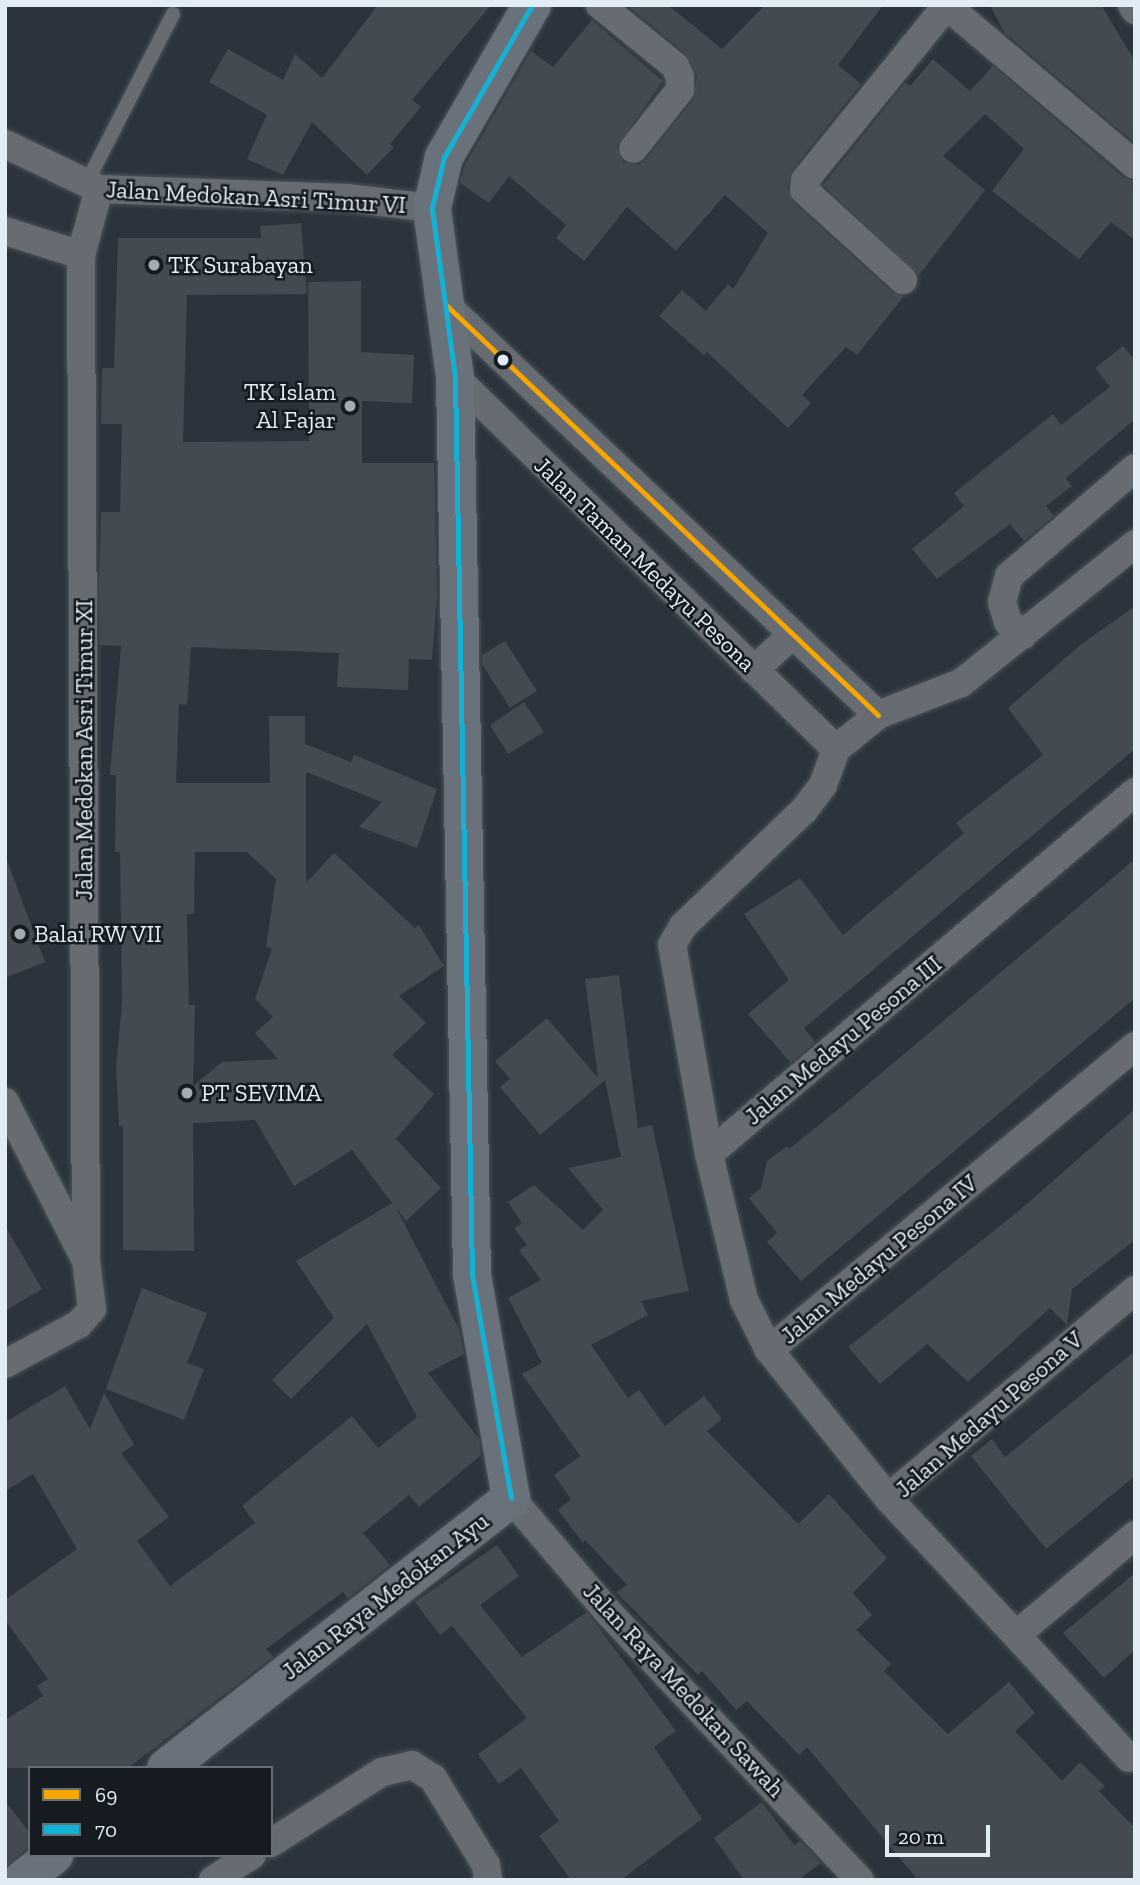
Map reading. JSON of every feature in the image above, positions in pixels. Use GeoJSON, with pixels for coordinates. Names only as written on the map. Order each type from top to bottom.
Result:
{"type":"FeatureCollection","features":[{"type":"Feature","properties":{"kind":"street"},"geometry":{"type":"LineString","coordinates":[[432,208],[444,157],[532,5]]}},
{"type":"Feature","properties":{"kind":"street"},"geometry":{"type":"LineString","coordinates":[[600,5],[675,66],[680,77],[680,90],[633,149]]}},
{"type":"Feature","properties":{"kind":"street"},"geometry":{"type":"LineString","coordinates":[[903,281],[804,190],[804,180],[947,6],[1135,165]]}},
{"type":"Feature","properties":{"kind":"street","name":"Jalan Medokan Asri Timur VI"},"geometry":{"type":"LineString","coordinates":[[8,152],[92,186],[347,198],[432,208]]}},
{"type":"Feature","properties":{"kind":"street","name":"Jalan Medokan Asri Timur XI"},"geometry":{"type":"LineString","coordinates":[[86,1260],[81,255],[92,186]]}},
{"type":"Feature","properties":{"kind":"street","name":"Jalan Raya Medokan Ayu"},"geometry":{"type":"LineString","coordinates":[[169,1766],[511,1498],[472,1274],[455,377],[432,208]]}},
{"type":"Feature","properties":{"kind":"street"},"geometry":{"type":"LineString","coordinates":[[5,231],[81,255]]}},
{"type":"Feature","properties":{"kind":"street","name":"Jalan Taman Medayu Pesona"},"geometry":{"type":"LineString","coordinates":[[445,304],[878,715]]}},
{"type":"Feature","properties":{"kind":"street","name":"Jalan Taman Medayu Pesona"},"geometry":{"type":"LineString","coordinates":[[455,377],[836,749]]}},
{"type":"Feature","properties":{"kind":"street"},"geometry":{"type":"LineString","coordinates":[[1023,635],[1008,622],[1002,602],[1009,576],[1135,468]]}},
{"type":"Feature","properties":{"kind":"street"},"geometry":{"type":"LineString","coordinates":[[769,1350],[744,1300],[709,1154],[672,945],[683,926],[805,809],[823,785],[836,749],[878,715],[961,683],[1135,544]]}},
{"type":"Feature","properties":{"kind":"street"},"geometry":{"type":"LineString","coordinates":[[754,670],[793,634]]}},
{"type":"Feature","properties":{"kind":"street","name":"Jalan Medayu Pesona III"},"geometry":{"type":"LineString","coordinates":[[709,1154],[1135,792]]}},
{"type":"Feature","properties":{"kind":"street","name":"Jalan Medayu Pesona IV"},"geometry":{"type":"LineString","coordinates":[[888,1498],[769,1350],[1135,1046]]}},
{"type":"Feature","properties":{"kind":"street"},"geometry":{"type":"LineString","coordinates":[[5,1102],[86,1260],[92,1309],[79,1324],[5,1364]]}},
{"type":"Feature","properties":{"kind":"street","name":"Jalan Medayu Pesona V"},"geometry":{"type":"LineString","coordinates":[[1133,1759],[888,1498],[1135,1290]]}},
{"type":"Feature","properties":{"kind":"street","name":"Jalan Raya Medokan Sawah"},"geometry":{"type":"LineString","coordinates":[[511,1498],[609,1613],[860,1880]]}},
{"type":"Feature","properties":{"kind":"street"},"geometry":{"type":"LineString","coordinates":[[1016,1635],[1135,1535]]}},
{"type":"Feature","properties":{"kind":"street"},"geometry":{"type":"LineString","coordinates":[[273,1842],[382,1772],[412,1765],[433,1778],[486,1865],[488,1880]]}},
{"type":"Feature","properties":{"kind":"street"},"geometry":{"type":"LineString","coordinates":[[22,1880],[51,1857]]}},
{"type":"Feature","properties":{"kind":"street"},"geometry":{"type":"LineString","coordinates":[[213,1880],[249,1857]]}},
{"type":"Feature","properties":{"kind":"lane"},"geometry":{"type":"LineString","coordinates":[[92,186],[173,15]]}},
{"type":"Feature","properties":{"kind":"building"},"geometry":{"type":"Polygon","coordinates":[[[378,5],[491,5],[412,100],[421,107],[390,144],[394,147],[367,175],[312,122],[283,175],[247,159],[267,115],[209,82],[228,49],[283,80],[295,54],[322,78],[378,5]]]}},
{"type":"Feature","properties":{"kind":"building"},"geometry":{"type":"Polygon","coordinates":[[[627,5],[668,5],[722,49],[765,5],[883,5],[838,65],[861,84],[792,170],[787,189],[793,202],[892,292],[904,296],[857,355],[846,347],[802,395],[811,403],[788,428],[707,352],[704,355],[659,316],[682,290],[706,311],[728,284],[733,289],[768,233],[725,195],[676,251],[627,207],[584,261],[556,238],[566,225],[509,176],[489,203],[460,183],[465,165],[531,51],[553,67],[592,20],[663,81],[617,146],[623,162],[638,165],[646,159],[693,100],[697,76],[685,53],[627,5]]]}},
{"type":"Feature","properties":{"kind":"building"},"geometry":{"type":"Polygon","coordinates":[[[990,5],[1101,5],[1135,61],[1135,143],[1004,32],[990,5]]]}},
{"type":"Feature","properties":{"kind":"building"},"geometry":{"type":"Polygon","coordinates":[[[933,59],[970,91],[993,66],[1124,178],[1135,181],[1135,240],[1111,222],[1079,259],[992,191],[1024,149],[985,114],[943,156],[985,190],[919,275],[823,185],[905,83],[910,86],[933,59]]]}},
{"type":"Feature","properties":{"kind":"building"},"geometry":{"type":"Polygon","coordinates":[[[301,223],[307,294],[187,295],[183,442],[309,441],[308,282],[361,281],[361,352],[414,355],[412,403],[362,401],[362,463],[434,463],[437,596],[432,660],[409,659],[408,690],[337,687],[339,653],[191,647],[187,705],[179,704],[176,783],[270,783],[269,716],[305,716],[305,744],[351,762],[354,755],[437,789],[417,848],[359,827],[382,802],[306,772],[306,883],[334,853],[415,928],[419,925],[444,966],[399,996],[426,1023],[392,1055],[434,1094],[396,1139],[441,1188],[406,1221],[396,1208],[459,1329],[464,1354],[428,1373],[479,1439],[481,1455],[419,1507],[409,1495],[363,1533],[390,1565],[348,1598],[343,1592],[266,1649],[273,1657],[131,1766],[5,1768],[5,1720],[43,1696],[37,1686],[48,1679],[5,1620],[5,1600],[77,1549],[33,1474],[5,1491],[5,1422],[65,1386],[90,1429],[104,1393],[134,1445],[121,1453],[169,1517],[137,1541],[170,1586],[255,1523],[242,1506],[352,1416],[378,1448],[417,1417],[367,1324],[291,1399],[272,1380],[334,1318],[296,1261],[392,1203],[352,1150],[294,1186],[255,1120],[193,1123],[194,1251],[123,1250],[123,1126],[119,1126],[116,1066],[122,1004],[120,852],[115,852],[116,775],[110,775],[121,646],[100,645],[99,585],[101,512],[120,512],[122,424],[101,424],[102,368],[114,368],[118,238],[261,238],[260,226],[301,223]],[[195,852],[194,914],[187,914],[189,1005],[195,1005],[193,1086],[222,1062],[278,1059],[255,1033],[273,1017],[255,999],[272,948],[266,947],[276,879],[247,852],[195,852]]]}},
{"type":"Feature","properties":{"kind":"building"},"geometry":{"type":"Polygon","coordinates":[[[1123,346],[1135,360],[1135,419],[1066,478],[1072,486],[1046,506],[1054,516],[1024,541],[1010,524],[937,579],[912,549],[964,506],[954,493],[1053,414],[1061,425],[1110,387],[1095,368],[1123,346]]]}},
{"type":"Feature","properties":{"kind":"building"},"geometry":{"type":"Polygon","coordinates":[[[1135,606],[1135,749],[804,1028],[815,1042],[791,1063],[748,1014],[789,980],[744,914],[800,878],[843,935],[964,833],[956,823],[1043,755],[1008,708],[1079,646],[1135,606]]]}},
{"type":"Feature","properties":{"kind":"building"},"geometry":{"type":"Polygon","coordinates":[[[505,641],[537,691],[510,708],[482,664],[482,655],[505,641]]]}},
{"type":"Feature","properties":{"kind":"building"},"geometry":{"type":"Polygon","coordinates":[[[524,702],[544,732],[508,754],[490,725],[524,702]]]}},
{"type":"Feature","properties":{"kind":"building"},"geometry":{"type":"Polygon","coordinates":[[[1135,859],[1135,998],[801,1281],[767,1242],[777,1233],[749,1198],[761,1188],[767,1161],[787,1146],[789,1149],[840,1108],[1135,859]]]}},
{"type":"Feature","properties":{"kind":"building","name":"Balai RW VII"},"geometry":{"type":"Polygon","coordinates":[[[8,863],[45,962],[5,978],[5,864],[8,863]]]}},
{"type":"Feature","properties":{"kind":"building"},"geometry":{"type":"Polygon","coordinates":[[[619,975],[638,1128],[652,1125],[689,1291],[641,1301],[648,1315],[591,1345],[628,1398],[639,1390],[665,1426],[704,1396],[722,1419],[707,1431],[798,1524],[829,1494],[887,1558],[853,1593],[872,1615],[856,1630],[891,1664],[884,1671],[948,1734],[1009,1682],[1035,1713],[1015,1731],[1062,1781],[1080,1762],[1105,1786],[1099,1791],[1135,1828],[1135,1880],[918,1880],[807,1747],[799,1755],[747,1701],[736,1710],[702,1671],[698,1675],[616,1592],[627,1585],[585,1540],[583,1543],[558,1510],[571,1499],[554,1475],[580,1456],[522,1374],[542,1363],[508,1298],[541,1280],[519,1250],[527,1245],[514,1228],[522,1223],[508,1202],[534,1185],[583,1230],[603,1210],[568,1168],[621,1157],[605,1080],[540,1135],[500,1087],[510,1079],[495,1061],[547,1018],[598,1078],[585,979],[619,975]]]}},
{"type":"Feature","properties":{"kind":"building"},"geometry":{"type":"Polygon","coordinates":[[[1135,1109],[1135,1240],[1072,1289],[1067,1325],[1050,1308],[968,1382],[927,1344],[880,1384],[848,1347],[1021,1209],[1135,1109]]]}},
{"type":"Feature","properties":{"kind":"building"},"geometry":{"type":"Polygon","coordinates":[[[5,1226],[42,1289],[5,1311],[5,1226]]]}},
{"type":"Feature","properties":{"kind":"building"},"geometry":{"type":"Polygon","coordinates":[[[142,1288],[207,1313],[187,1363],[204,1369],[184,1420],[106,1389],[142,1288]]]}},
{"type":"Feature","properties":{"kind":"building"},"geometry":{"type":"Polygon","coordinates":[[[1135,1351],[1135,1476],[1046,1549],[971,1456],[992,1439],[1005,1457],[1135,1351]]]}},
{"type":"Feature","properties":{"kind":"building"},"geometry":{"type":"Polygon","coordinates":[[[497,1545],[519,1576],[480,1605],[522,1657],[587,1612],[676,1731],[654,1747],[702,1819],[621,1880],[571,1880],[539,1836],[559,1821],[521,1768],[499,1784],[478,1754],[527,1718],[452,1626],[440,1635],[415,1602],[497,1545]]]}},
{"type":"Feature","properties":{"kind":"building"},"geometry":{"type":"Polygon","coordinates":[[[1135,1573],[1135,1650],[1104,1678],[1063,1633],[1135,1573]]]}},
{"type":"Feature","properties":{"kind":"building"},"geometry":{"type":"Polygon","coordinates":[[[5,1801],[28,1830],[28,1848],[5,1867],[5,1801]]]}},
{"type":"Feature","properties":{"kind":"building"},"geometry":{"type":"Polygon","coordinates":[[[762,1802],[794,1845],[800,1841],[821,1863],[798,1880],[744,1880],[714,1838],[762,1802]]]}},
{"type":"Feature","properties":{"kind":"transit line","name":"70"},"geometry":{"type":"LineString","coordinates":[[511,1498],[472,1274],[455,377],[432,208],[444,157],[532,5]]}},
{"type":"Feature","properties":{"kind":"transit line","name":"69"},"geometry":{"type":"LineString","coordinates":[[445,304],[878,715]]}},
{"type":"Feature","properties":{"kind":"place","name":"TK Surabayan"},"geometry":{"type":"Point","coordinates":[154,265]}},
{"type":"Feature","properties":{"kind":"place","name":"TK Islam Al Fajar"},"geometry":{"type":"Point","coordinates":[350,406]}},
{"type":"Feature","properties":{"kind":"place","name":"Balai RW VII"},"geometry":{"type":"Point","coordinates":[20,934]}},
{"type":"Feature","properties":{"kind":"place","name":"PT SEVIMA"},"geometry":{"type":"Point","coordinates":[187,1093]}}]}
